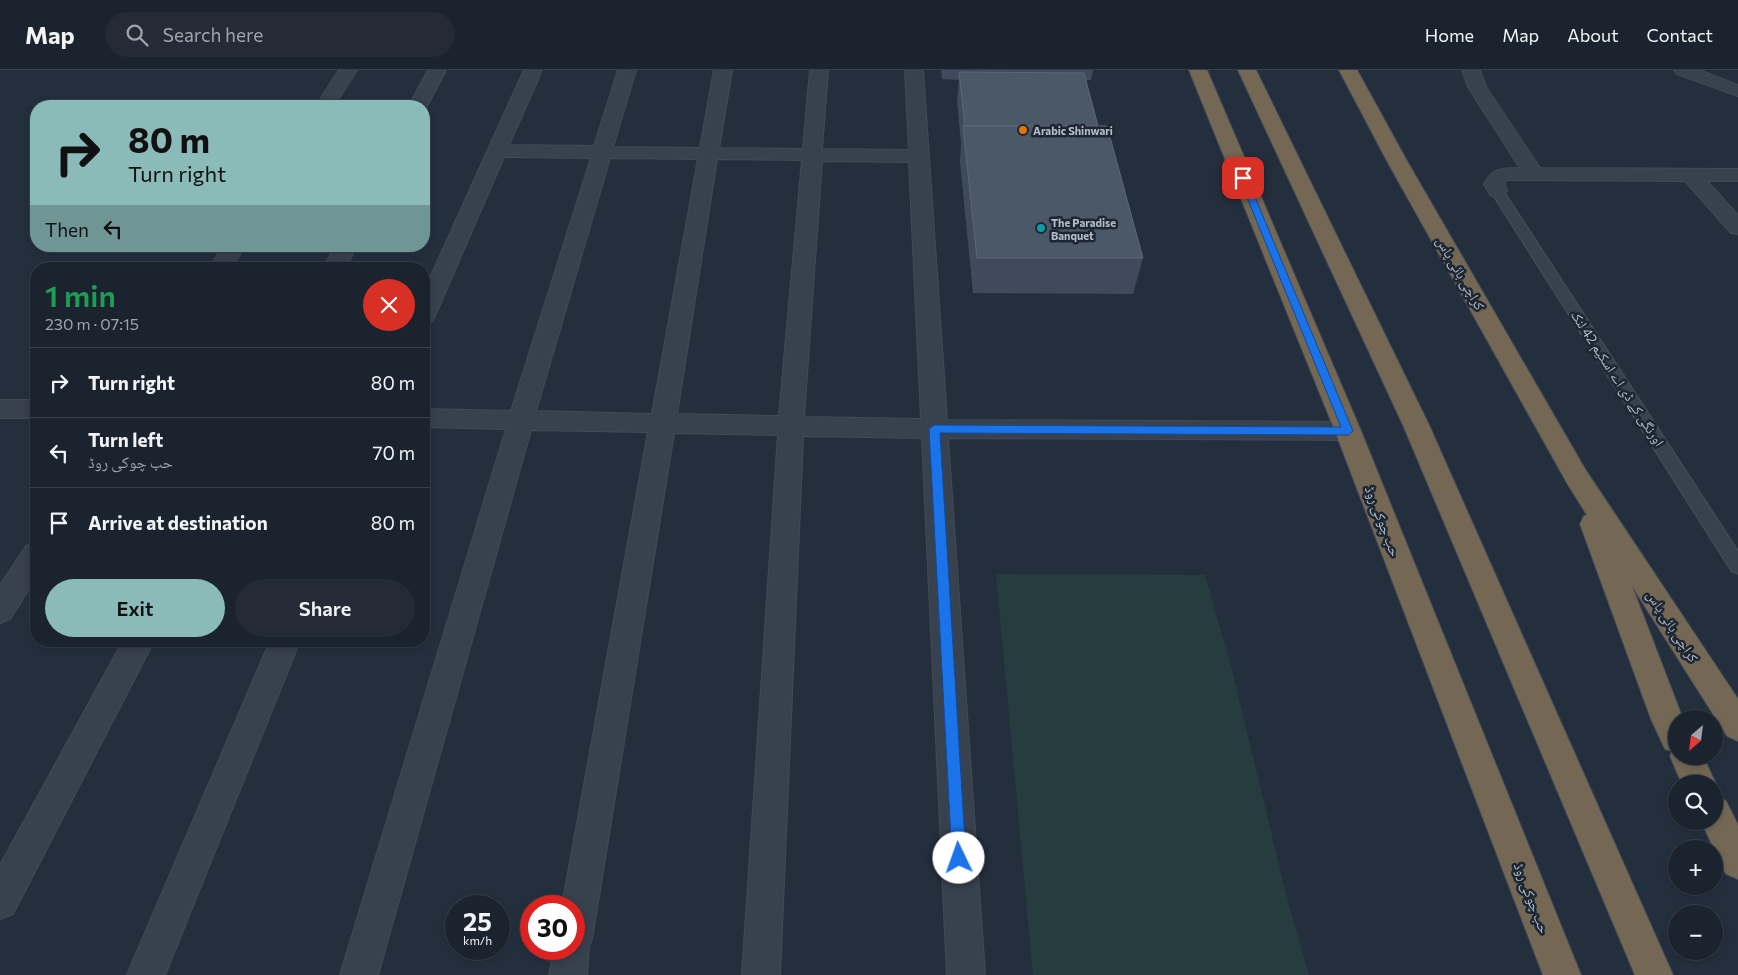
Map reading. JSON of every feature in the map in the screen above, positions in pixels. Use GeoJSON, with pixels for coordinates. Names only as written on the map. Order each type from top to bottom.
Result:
{"type":"FeatureCollection","features":[{"type":"Feature","properties":{"kind":"highway","name":"حب چوکی روڈ"},"geometry":{"type":"LineString","coordinates":[[1198,70],[1348,431],[1562,975]]}},
{"type":"Feature","properties":{"kind":"highway"},"geometry":{"type":"LineString","coordinates":[[1247,70],[1416,425],[1654,975]]}},
{"type":"Feature","properties":{"kind":"highway","name":"کراچی بائی پاس"},"geometry":{"type":"LineString","coordinates":[[1348,70],[1397,161],[1576,476],[1738,726]]}},
{"type":"Feature","properties":{"kind":"highway","name":"کراچی بائی پاس"},"geometry":{"type":"LineString","coordinates":[[1576,476],[1668,722]]}},
{"type":"Feature","properties":{"kind":"highway"},"geometry":{"type":"LineString","coordinates":[[1722,830],[1738,862]]}},
{"type":"Feature","properties":{"kind":"street"},"geometry":{"type":"LineString","coordinates":[[329,100],[348,70]]}},
{"type":"Feature","properties":{"kind":"street"},"geometry":{"type":"LineString","coordinates":[[421,100],[437,70]]}},
{"type":"Feature","properties":{"kind":"street"},"geometry":{"type":"LineString","coordinates":[[430,302],[533,70]]}},
{"type":"Feature","properties":{"kind":"street"},"geometry":{"type":"LineString","coordinates":[[359,975],[521,420],[627,70]]}},
{"type":"Feature","properties":{"kind":"street"},"geometry":{"type":"LineString","coordinates":[[582,895],[723,70]]}},
{"type":"Feature","properties":{"kind":"street"},"geometry":{"type":"LineString","coordinates":[[761,975],[790,426],[819,70]]}},
{"type":"Feature","properties":{"kind":"street"},"geometry":{"type":"LineString","coordinates":[[914,70],[966,975]]}},
{"type":"Feature","properties":{"kind":"street"},"geometry":{"type":"LineString","coordinates":[[1471,70],[1477,87],[1533,174]]}},
{"type":"Feature","properties":{"kind":"street"},"geometry":{"type":"LineString","coordinates":[[1683,70],[1738,91]]}},
{"type":"Feature","properties":{"kind":"street"},"geometry":{"type":"LineString","coordinates":[[497,151],[919,156]]}},
{"type":"Feature","properties":{"kind":"street"},"geometry":{"type":"LineString","coordinates":[[1497,190],[1494,184],[1497,178],[1503,174],[1738,175]]}},
{"type":"Feature","properties":{"kind":"street"},"geometry":{"type":"LineString","coordinates":[[1691,174],[1738,228]]}},
{"type":"Feature","properties":{"kind":"street"},"geometry":{"type":"LineString","coordinates":[[0,409],[30,410]]}},
{"type":"Feature","properties":{"kind":"street"},"geometry":{"type":"LineString","coordinates":[[430,418],[934,429],[1348,431]]}},
{"type":"Feature","properties":{"kind":"street"},"geometry":{"type":"LineString","coordinates":[[0,610],[30,563]]}},
{"type":"Feature","properties":{"kind":"street"},"geometry":{"type":"LineString","coordinates":[[0,901],[135,647]]}},
{"type":"Feature","properties":{"kind":"street"},"geometry":{"type":"LineString","coordinates":[[146,975],[283,647]]}},
{"type":"Feature","properties":{"kind":"street"},"geometry":{"type":"LineString","coordinates":[[568,975],[570,960]]}},
{"type":"Feature","properties":{"kind":"lane","name":"اورنگی کے ڈی اے اسکیم 42 لنک"},"geometry":{"type":"LineString","coordinates":[[1497,190],[1738,566]]}},
{"type":"Feature","properties":{"kind":"green space"},"geometry":{"type":"Polygon","coordinates":[[[996,574],[1205,575],[1232,670],[1289,906],[1309,975],[1033,975],[996,574]]]}},
{"type":"Feature","properties":{"kind":"building"},"geometry":{"type":"Polygon","coordinates":[[[959,72],[1084,73],[1098,126],[965,126],[959,72]]]}},
{"type":"Feature","properties":{"kind":"building","name":"The Paradise Banquet"},"geometry":{"type":"Polygon","coordinates":[[[963,126],[1107,126],[1143,258],[977,258],[963,126]]]}},
{"type":"Feature","properties":{"kind":"place","name":"Arabic Shinwari"},"geometry":{"type":"Point","coordinates":[1023,130]}},
{"type":"Feature","properties":{"kind":"place","name":"The Paradise Banquet"},"geometry":{"type":"Point","coordinates":[1041,228]}},
{"type":"Feature","properties":{"kind":"route"},"geometry":{"type":"LineString","coordinates":[[959,858],[934,429],[1348,431],[1243,178]]}}]}
